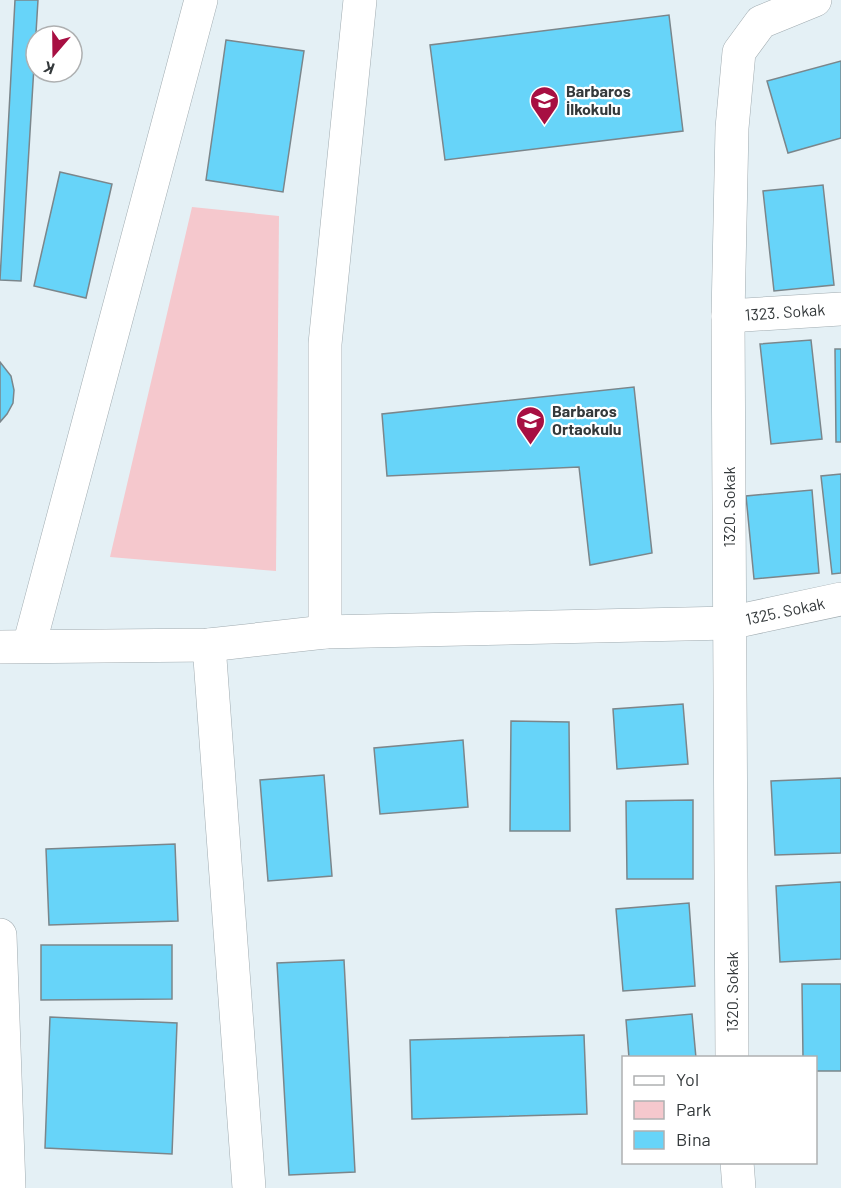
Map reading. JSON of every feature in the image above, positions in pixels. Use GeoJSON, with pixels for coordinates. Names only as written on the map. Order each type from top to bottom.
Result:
{"type":"FeatureCollection","features":[{"type":"Feature","properties":{"kind":"street"},"geometry":{"type":"LineString","coordinates":[[14,646],[201,0]]}},
{"type":"Feature","properties":{"kind":"street"},"geometry":{"type":"LineString","coordinates":[[325,632],[325,344],[360,0]]}},
{"type":"Feature","properties":{"kind":"street","name":"1320. Sokak"},"geometry":{"type":"LineString","coordinates":[[732,1056],[728,316],[732,128],[739,52],[761,22],[816,0]]}},
{"type":"Feature","properties":{"kind":"street","name":"1323. Sokak"},"geometry":{"type":"LineString","coordinates":[[728,316],[841,309]]}},
{"type":"Feature","properties":{"kind":"street","name":"1325. Sokak"},"geometry":{"type":"LineString","coordinates":[[14,646],[209,645],[325,632],[729,623],[841,599]]}},
{"type":"Feature","properties":{"kind":"street"},"geometry":{"type":"LineString","coordinates":[[209,645],[249,1188]]}},
{"type":"Feature","properties":{"kind":"street"},"geometry":{"type":"LineString","coordinates":[[0,935],[9,1188]]}},
{"type":"Feature","properties":{"kind":"street"},"geometry":{"type":"LineString","coordinates":[[737,1164],[739,1188]]}},
{"type":"Feature","properties":{"kind":"green space"},"geometry":{"type":"Polygon","coordinates":[[[192,207],[279,216],[276,571],[110,557],[192,207]]]}},
{"type":"Feature","properties":{"kind":"building"},"geometry":{"type":"Polygon","coordinates":[[[15,0],[38,0],[37,24],[24,24],[24,84],[33,84],[21,281],[0,280],[15,0]]]}},
{"type":"Feature","properties":{"kind":"building"},"geometry":{"type":"Polygon","coordinates":[[[669,15],[683,131],[445,160],[430,45],[669,15]]]}},
{"type":"Feature","properties":{"kind":"building"},"geometry":{"type":"Polygon","coordinates":[[[226,40],[304,51],[283,192],[206,180],[226,40]]]}},
{"type":"Feature","properties":{"kind":"building"},"geometry":{"type":"Polygon","coordinates":[[[841,61],[841,138],[788,153],[767,81],[841,61]]]}},
{"type":"Feature","properties":{"kind":"building"},"geometry":{"type":"Polygon","coordinates":[[[60,172],[112,184],[86,298],[34,286],[60,172]]]}},
{"type":"Feature","properties":{"kind":"building"},"geometry":{"type":"Polygon","coordinates":[[[823,185],[834,285],[774,291],[763,191],[823,185]]]}},
{"type":"Feature","properties":{"kind":"building"},"geometry":{"type":"Polygon","coordinates":[[[811,340],[822,439],[771,444],[760,344],[811,340]]]}},
{"type":"Feature","properties":{"kind":"building"},"geometry":{"type":"Polygon","coordinates":[[[835,349],[841,349],[841,442],[836,442],[835,349]]]}},
{"type":"Feature","properties":{"kind":"building"},"geometry":{"type":"Polygon","coordinates":[[[0,362],[11,376],[14,390],[13,403],[0,422],[0,362]]]}},
{"type":"Feature","properties":{"kind":"building"},"geometry":{"type":"Polygon","coordinates":[[[634,387],[652,553],[590,565],[579,467],[387,476],[382,414],[634,387]]]}},
{"type":"Feature","properties":{"kind":"building"},"geometry":{"type":"Polygon","coordinates":[[[841,474],[841,573],[832,574],[821,476],[841,474]]]}},
{"type":"Feature","properties":{"kind":"building"},"geometry":{"type":"Polygon","coordinates":[[[812,490],[819,573],[754,579],[746,496],[812,490]]]}},
{"type":"Feature","properties":{"kind":"building"},"geometry":{"type":"Polygon","coordinates":[[[683,704],[688,764],[617,769],[613,709],[683,704]]]}},
{"type":"Feature","properties":{"kind":"building"},"geometry":{"type":"Polygon","coordinates":[[[511,721],[569,722],[570,831],[510,831],[511,721]]]}},
{"type":"Feature","properties":{"kind":"building"},"geometry":{"type":"Polygon","coordinates":[[[463,740],[468,807],[380,814],[374,748],[463,740]]]}},
{"type":"Feature","properties":{"kind":"building"},"geometry":{"type":"Polygon","coordinates":[[[324,775],[332,876],[268,881],[260,780],[324,775]]]}},
{"type":"Feature","properties":{"kind":"building"},"geometry":{"type":"Polygon","coordinates":[[[841,778],[841,853],[775,855],[771,781],[841,778]]]}},
{"type":"Feature","properties":{"kind":"building"},"geometry":{"type":"Polygon","coordinates":[[[693,800],[693,879],[627,879],[626,801],[693,800]]]}},
{"type":"Feature","properties":{"kind":"building"},"geometry":{"type":"Polygon","coordinates":[[[175,844],[178,921],[49,925],[46,849],[175,844]]]}},
{"type":"Feature","properties":{"kind":"building"},"geometry":{"type":"Polygon","coordinates":[[[841,882],[841,959],[780,962],[776,886],[841,882]]]}},
{"type":"Feature","properties":{"kind":"building"},"geometry":{"type":"Polygon","coordinates":[[[689,903],[695,986],[623,991],[616,909],[689,903]]]}},
{"type":"Feature","properties":{"kind":"building"},"geometry":{"type":"Polygon","coordinates":[[[41,945],[172,945],[172,999],[41,1000],[41,945]]]}},
{"type":"Feature","properties":{"kind":"building"},"geometry":{"type":"Polygon","coordinates":[[[344,960],[355,1172],[289,1175],[277,963],[344,960]]]}},
{"type":"Feature","properties":{"kind":"building"},"geometry":{"type":"Polygon","coordinates":[[[802,984],[841,984],[841,1071],[817,1071],[817,1056],[803,1056],[802,984]]]}},
{"type":"Feature","properties":{"kind":"building"},"geometry":{"type":"Polygon","coordinates":[[[692,1014],[696,1056],[629,1056],[626,1020],[692,1014]]]}},
{"type":"Feature","properties":{"kind":"building"},"geometry":{"type":"Polygon","coordinates":[[[50,1017],[177,1023],[172,1154],[45,1148],[50,1017]]]}},
{"type":"Feature","properties":{"kind":"building"},"geometry":{"type":"Polygon","coordinates":[[[584,1035],[587,1114],[412,1119],[410,1040],[584,1035]]]}},
{"type":"Feature","properties":{"kind":"place","name":"Barbaros İlkokulu"},"geometry":{"type":"Point","coordinates":[545,126]}},
{"type":"Feature","properties":{"kind":"place","name":"Barbaros Ortaokulu"},"geometry":{"type":"Point","coordinates":[531,446]}}]}
